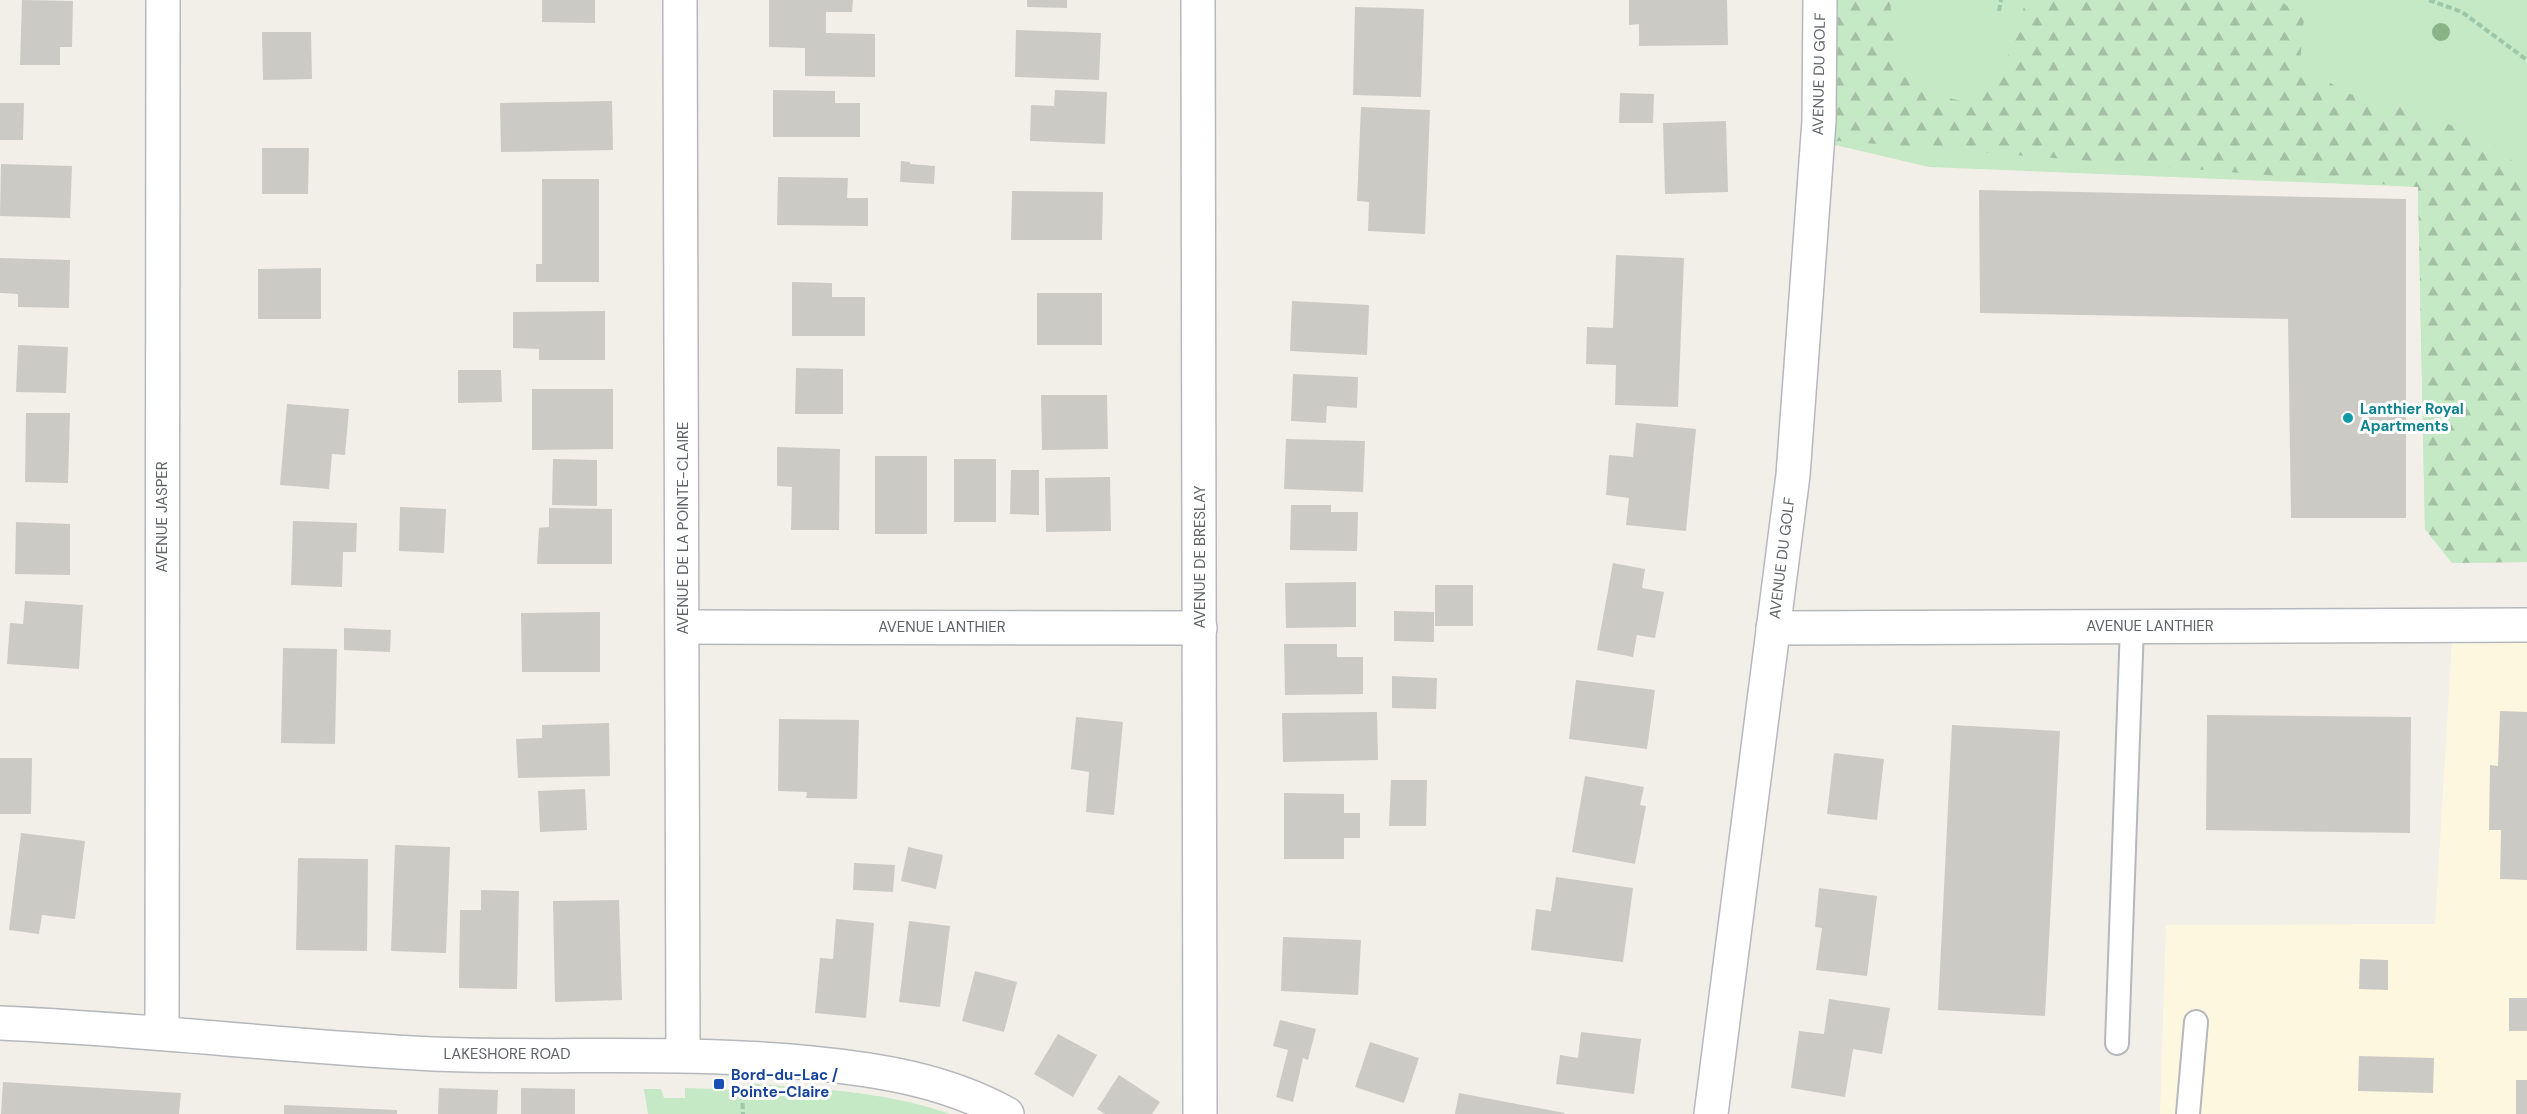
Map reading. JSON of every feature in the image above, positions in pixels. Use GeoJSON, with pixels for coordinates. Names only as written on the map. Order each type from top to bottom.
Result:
{"type":"FeatureCollection","features":[{"type":"Feature","properties":{"kind":"street","name":"AVENUE JASPER"},"geometry":{"type":"LineString","coordinates":[[162,1033],[163,0]]}},
{"type":"Feature","properties":{"kind":"street","name":"AVENUE DE LA POINTE-CLAIRE"},"geometry":{"type":"LineString","coordinates":[[680,0],[683,1055]]}},
{"type":"Feature","properties":{"kind":"street","name":"AVENUE DE BRESLAY"},"geometry":{"type":"LineString","coordinates":[[1198,0],[1200,1114]]}},
{"type":"Feature","properties":{"kind":"street","name":"AVENUE DU GOLF"},"geometry":{"type":"LineString","coordinates":[[1711,1114],[1792,475],[1820,121],[1820,0]]}},
{"type":"Feature","properties":{"kind":"street","name":"AVENUE LANTHIER"},"geometry":{"type":"LineString","coordinates":[[1773,628],[2527,625]]}},
{"type":"Feature","properties":{"kind":"street","name":"AVENUE LANTHIER"},"geometry":{"type":"LineString","coordinates":[[683,627],[1200,628]]}},
{"type":"Feature","properties":{"kind":"street","name":"LAKESHORE ROAD"},"geometry":{"type":"LineString","coordinates":[[0,1023],[435,1054],[683,1055],[790,1061],[904,1075],[960,1092],[1007,1114]]}},
{"type":"Feature","properties":{"kind":"lane"},"geometry":{"type":"LineString","coordinates":[[2117,1043],[2132,626]]}},
{"type":"Feature","properties":{"kind":"lane"},"geometry":{"type":"LineString","coordinates":[[2188,1114],[2196,1022]]}},
{"type":"Feature","properties":{"kind":"path"},"geometry":{"type":"LineString","coordinates":[[1999,11],[2001,0]]}},
{"type":"Feature","properties":{"kind":"path"},"geometry":{"type":"LineString","coordinates":[[2429,0],[2462,12],[2527,60]]}},
{"type":"Feature","properties":{"kind":"path"},"geometry":{"type":"LineString","coordinates":[[743,1087],[743,1114]]}},
{"type":"Feature","properties":{"kind":"shaded area"},"geometry":{"type":"Polygon","coordinates":[[[2453,625],[2527,625],[2527,1114],[2160,1114],[2166,925],[2435,924],[2453,625]]]}},
{"type":"Feature","properties":{"kind":"green space"},"geometry":{"type":"Polygon","coordinates":[[[1814,0],[2527,0],[2527,562],[2452,563],[2425,529],[2418,187],[1929,167],[1814,140],[1814,0]]]}},
{"type":"Feature","properties":{"kind":"green space"},"geometry":{"type":"Polygon","coordinates":[[[1826,0],[1890,0],[1896,61],[1923,92],[1970,103],[1995,84],[2013,45],[2026,0],[2279,0],[2304,18],[2300,63],[2346,93],[2398,105],[2487,139],[2527,173],[2527,562],[2452,563],[2425,529],[2418,187],[1827,140],[1826,0]]]}},
{"type":"Feature","properties":{"kind":"green space"},"geometry":{"type":"Polygon","coordinates":[[[747,1083],[824,1089],[875,1096],[925,1106],[950,1114],[648,1114],[644,1089],[661,1089],[664,1098],[685,1098],[685,1088],[747,1090],[747,1083]]]}},
{"type":"Feature","properties":{"kind":"building"},"geometry":{"type":"Polygon","coordinates":[[[22,0],[73,1],[72,47],[60,47],[60,65],[20,65],[22,0]]]}},
{"type":"Feature","properties":{"kind":"building"},"geometry":{"type":"Polygon","coordinates":[[[542,0],[595,0],[595,23],[542,22],[542,0]]]}},
{"type":"Feature","properties":{"kind":"building"},"geometry":{"type":"Polygon","coordinates":[[[769,0],[853,0],[852,12],[826,12],[826,33],[875,34],[875,77],[805,76],[805,48],[769,47],[769,0]]]}},
{"type":"Feature","properties":{"kind":"building"},"geometry":{"type":"Polygon","coordinates":[[[1027,0],[1067,0],[1067,8],[1027,7],[1027,0]]]}},
{"type":"Feature","properties":{"kind":"building"},"geometry":{"type":"Polygon","coordinates":[[[1629,0],[1727,0],[1728,45],[1639,46],[1639,24],[1629,25],[1629,0]]]}},
{"type":"Feature","properties":{"kind":"building"},"geometry":{"type":"Polygon","coordinates":[[[1355,7],[1424,9],[1421,97],[1353,95],[1355,7]]]}},
{"type":"Feature","properties":{"kind":"building"},"geometry":{"type":"Polygon","coordinates":[[[1016,30],[1101,33],[1099,80],[1015,77],[1016,30]]]}},
{"type":"Feature","properties":{"kind":"building"},"geometry":{"type":"Polygon","coordinates":[[[262,32],[311,32],[312,79],[263,80],[262,32]]]}},
{"type":"Feature","properties":{"kind":"building"},"geometry":{"type":"Polygon","coordinates":[[[773,90],[835,91],[835,103],[860,103],[860,137],[773,137],[773,90]]]}},
{"type":"Feature","properties":{"kind":"building"},"geometry":{"type":"Polygon","coordinates":[[[1055,90],[1107,92],[1105,144],[1030,141],[1031,105],[1054,106],[1055,90]]]}},
{"type":"Feature","properties":{"kind":"building"},"geometry":{"type":"Polygon","coordinates":[[[1620,93],[1654,94],[1653,123],[1619,123],[1620,93]]]}},
{"type":"Feature","properties":{"kind":"building"},"geometry":{"type":"Polygon","coordinates":[[[612,101],[613,150],[501,152],[500,103],[612,101]]]}},
{"type":"Feature","properties":{"kind":"building"},"geometry":{"type":"Polygon","coordinates":[[[0,103],[24,103],[23,140],[0,140],[0,103]]]}},
{"type":"Feature","properties":{"kind":"building"},"geometry":{"type":"Polygon","coordinates":[[[1361,107],[1430,110],[1425,234],[1368,231],[1369,202],[1357,201],[1361,107]]]}},
{"type":"Feature","properties":{"kind":"building"},"geometry":{"type":"Polygon","coordinates":[[[1726,121],[1728,192],[1665,194],[1663,123],[1726,121]]]}},
{"type":"Feature","properties":{"kind":"building"},"geometry":{"type":"Polygon","coordinates":[[[262,148],[309,148],[308,194],[262,194],[262,148]]]}},
{"type":"Feature","properties":{"kind":"building"},"geometry":{"type":"Polygon","coordinates":[[[901,161],[935,166],[934,184],[900,182],[901,161]]]}},
{"type":"Feature","properties":{"kind":"building"},"geometry":{"type":"Polygon","coordinates":[[[1,164],[72,166],[70,218],[0,216],[1,164]]]}},
{"type":"Feature","properties":{"kind":"building"},"geometry":{"type":"Polygon","coordinates":[[[778,177],[848,178],[847,198],[868,198],[868,226],[777,225],[778,177]]]}},
{"type":"Feature","properties":{"kind":"building"},"geometry":{"type":"Polygon","coordinates":[[[542,179],[599,179],[599,282],[536,282],[536,264],[542,264],[542,179]]]}},
{"type":"Feature","properties":{"kind":"building","name":"Lanthier Royal Apartments"},"geometry":{"type":"Polygon","coordinates":[[[1979,190],[2406,199],[2406,518],[2291,518],[2288,319],[1980,313],[1979,190]]]}},
{"type":"Feature","properties":{"kind":"building"},"geometry":{"type":"Polygon","coordinates":[[[1012,191],[1103,192],[1102,240],[1011,240],[1012,191]]]}},
{"type":"Feature","properties":{"kind":"building"},"geometry":{"type":"Polygon","coordinates":[[[1616,255],[1684,258],[1678,407],[1615,405],[1616,365],[1586,364],[1587,327],[1613,328],[1616,255]]]}},
{"type":"Feature","properties":{"kind":"building"},"geometry":{"type":"Polygon","coordinates":[[[0,258],[70,260],[69,308],[18,307],[18,294],[0,293],[0,258]]]}},
{"type":"Feature","properties":{"kind":"building"},"geometry":{"type":"Polygon","coordinates":[[[321,268],[321,319],[258,319],[258,269],[321,268]]]}},
{"type":"Feature","properties":{"kind":"building"},"geometry":{"type":"Polygon","coordinates":[[[792,282],[832,283],[832,297],[865,297],[865,336],[792,336],[792,282]]]}},
{"type":"Feature","properties":{"kind":"building"},"geometry":{"type":"Polygon","coordinates":[[[1037,293],[1102,293],[1102,345],[1037,345],[1037,293]]]}},
{"type":"Feature","properties":{"kind":"building"},"geometry":{"type":"Polygon","coordinates":[[[1292,301],[1369,305],[1367,355],[1290,351],[1292,301]]]}},
{"type":"Feature","properties":{"kind":"building"},"geometry":{"type":"Polygon","coordinates":[[[605,311],[605,360],[539,360],[539,349],[513,348],[513,312],[605,311]]]}},
{"type":"Feature","properties":{"kind":"building"},"geometry":{"type":"Polygon","coordinates":[[[18,345],[68,347],[66,393],[16,392],[18,345]]]}},
{"type":"Feature","properties":{"kind":"building"},"geometry":{"type":"Polygon","coordinates":[[[796,368],[843,369],[843,414],[795,414],[796,368]]]}},
{"type":"Feature","properties":{"kind":"building"},"geometry":{"type":"Polygon","coordinates":[[[458,370],[501,370],[502,402],[458,403],[458,370]]]}},
{"type":"Feature","properties":{"kind":"building"},"geometry":{"type":"Polygon","coordinates":[[[1293,374],[1358,377],[1357,408],[1327,406],[1326,423],[1291,421],[1293,374]]]}},
{"type":"Feature","properties":{"kind":"building"},"geometry":{"type":"Polygon","coordinates":[[[532,389],[613,389],[613,449],[532,450],[532,389]]]}},
{"type":"Feature","properties":{"kind":"building"},"geometry":{"type":"Polygon","coordinates":[[[1041,395],[1107,395],[1108,449],[1042,450],[1041,395]]]}},
{"type":"Feature","properties":{"kind":"building"},"geometry":{"type":"Polygon","coordinates":[[[287,404],[349,409],[345,455],[332,454],[329,489],[280,485],[287,404]]]}},
{"type":"Feature","properties":{"kind":"building"},"geometry":{"type":"Polygon","coordinates":[[[26,413],[70,413],[68,483],[25,482],[26,413]]]}},
{"type":"Feature","properties":{"kind":"building"},"geometry":{"type":"Polygon","coordinates":[[[1636,423],[1696,429],[1686,531],[1626,525],[1629,498],[1606,495],[1609,455],[1633,457],[1636,423]]]}},
{"type":"Feature","properties":{"kind":"building"},"geometry":{"type":"Polygon","coordinates":[[[1286,439],[1365,441],[1363,492],[1284,489],[1286,439]]]}},
{"type":"Feature","properties":{"kind":"building"},"geometry":{"type":"Polygon","coordinates":[[[777,447],[840,449],[839,530],[791,530],[792,487],[777,486],[777,447]]]}},
{"type":"Feature","properties":{"kind":"building"},"geometry":{"type":"Polygon","coordinates":[[[875,456],[927,456],[927,534],[875,534],[875,456]]]}},
{"type":"Feature","properties":{"kind":"building"},"geometry":{"type":"Polygon","coordinates":[[[553,459],[597,460],[597,506],[552,505],[553,459]]]}},
{"type":"Feature","properties":{"kind":"building"},"geometry":{"type":"Polygon","coordinates":[[[954,459],[996,459],[996,522],[954,522],[954,459]]]}},
{"type":"Feature","properties":{"kind":"building"},"geometry":{"type":"Polygon","coordinates":[[[1011,470],[1039,470],[1039,515],[1010,514],[1011,470]]]}},
{"type":"Feature","properties":{"kind":"building"},"geometry":{"type":"Polygon","coordinates":[[[1110,477],[1111,531],[1046,532],[1045,478],[1110,477]]]}},
{"type":"Feature","properties":{"kind":"building"},"geometry":{"type":"Polygon","coordinates":[[[1291,505],[1331,505],[1331,512],[1358,512],[1357,551],[1290,550],[1291,505]]]}},
{"type":"Feature","properties":{"kind":"building"},"geometry":{"type":"Polygon","coordinates":[[[400,507],[446,509],[444,553],[399,551],[400,507]]]}},
{"type":"Feature","properties":{"kind":"building"},"geometry":{"type":"Polygon","coordinates":[[[549,508],[612,509],[612,564],[537,564],[539,528],[549,527],[549,508]]]}},
{"type":"Feature","properties":{"kind":"building"},"geometry":{"type":"Polygon","coordinates":[[[293,521],[357,523],[356,552],[343,552],[342,587],[291,585],[293,521]]]}},
{"type":"Feature","properties":{"kind":"building"},"geometry":{"type":"Polygon","coordinates":[[[16,522],[70,524],[70,575],[15,574],[16,522]]]}},
{"type":"Feature","properties":{"kind":"building"},"geometry":{"type":"Polygon","coordinates":[[[1613,563],[1645,569],[1642,588],[1664,592],[1655,638],[1637,635],[1633,657],[1597,650],[1613,563]]]}},
{"type":"Feature","properties":{"kind":"building"},"geometry":{"type":"Polygon","coordinates":[[[1356,582],[1356,627],[1286,628],[1285,583],[1356,582]]]}},
{"type":"Feature","properties":{"kind":"building"},"geometry":{"type":"Polygon","coordinates":[[[1435,585],[1473,585],[1473,626],[1435,626],[1435,585]]]}},
{"type":"Feature","properties":{"kind":"building"},"geometry":{"type":"Polygon","coordinates":[[[25,601],[83,605],[79,669],[7,664],[10,623],[23,624],[25,601]]]}},
{"type":"Feature","properties":{"kind":"building"},"geometry":{"type":"Polygon","coordinates":[[[1394,611],[1434,612],[1434,642],[1394,641],[1394,611]]]}},
{"type":"Feature","properties":{"kind":"building"},"geometry":{"type":"Polygon","coordinates":[[[600,612],[600,672],[522,672],[521,613],[600,612]]]}},
{"type":"Feature","properties":{"kind":"building"},"geometry":{"type":"Polygon","coordinates":[[[344,628],[391,630],[390,652],[344,650],[344,628]]]}},
{"type":"Feature","properties":{"kind":"building"},"geometry":{"type":"Polygon","coordinates":[[[1284,644],[1337,644],[1337,657],[1363,657],[1363,694],[1285,695],[1284,644]]]}},
{"type":"Feature","properties":{"kind":"building"},"geometry":{"type":"Polygon","coordinates":[[[283,648],[337,649],[335,744],[281,743],[283,648]]]}},
{"type":"Feature","properties":{"kind":"building"},"geometry":{"type":"Polygon","coordinates":[[[1392,676],[1437,678],[1436,709],[1392,708],[1392,676]]]}},
{"type":"Feature","properties":{"kind":"building"},"geometry":{"type":"Polygon","coordinates":[[[1576,680],[1655,690],[1647,749],[1569,739],[1576,680]]]}},
{"type":"Feature","properties":{"kind":"building"},"geometry":{"type":"Polygon","coordinates":[[[2500,711],[2527,712],[2527,880],[2500,879],[2501,830],[2489,830],[2490,765],[2498,766],[2500,711]]]}},
{"type":"Feature","properties":{"kind":"building"},"geometry":{"type":"Polygon","coordinates":[[[1377,712],[1378,760],[1283,762],[1282,713],[1377,712]]]}},
{"type":"Feature","properties":{"kind":"building"},"geometry":{"type":"Polygon","coordinates":[[[2207,715],[2411,717],[2410,833],[2206,830],[2207,715]]]}},
{"type":"Feature","properties":{"kind":"building"},"geometry":{"type":"Polygon","coordinates":[[[1076,717],[1123,722],[1114,815],[1086,812],[1089,772],[1071,769],[1076,717]]]}},
{"type":"Feature","properties":{"kind":"building"},"geometry":{"type":"Polygon","coordinates":[[[779,719],[859,720],[857,799],[806,798],[807,792],[778,791],[779,719]]]}},
{"type":"Feature","properties":{"kind":"building"},"geometry":{"type":"Polygon","coordinates":[[[609,723],[610,776],[518,778],[516,739],[542,738],[542,725],[609,723]]]}},
{"type":"Feature","properties":{"kind":"building"},"geometry":{"type":"Polygon","coordinates":[[[1952,725],[2060,731],[2045,1016],[1938,1010],[1952,725]]]}},
{"type":"Feature","properties":{"kind":"building"},"geometry":{"type":"Polygon","coordinates":[[[1834,753],[1884,759],[1877,820],[1827,814],[1834,753]]]}},
{"type":"Feature","properties":{"kind":"building"},"geometry":{"type":"Polygon","coordinates":[[[0,758],[32,758],[31,814],[0,814],[0,758]]]}},
{"type":"Feature","properties":{"kind":"building"},"geometry":{"type":"Polygon","coordinates":[[[1585,776],[1644,787],[1640,805],[1646,806],[1635,864],[1572,852],[1585,776]]]}},
{"type":"Feature","properties":{"kind":"building"},"geometry":{"type":"Polygon","coordinates":[[[1391,780],[1427,780],[1426,826],[1389,826],[1391,780]]]}},
{"type":"Feature","properties":{"kind":"building"},"geometry":{"type":"Polygon","coordinates":[[[585,789],[587,830],[540,832],[538,791],[585,789]]]}},
{"type":"Feature","properties":{"kind":"building"},"geometry":{"type":"Polygon","coordinates":[[[1284,793],[1344,794],[1344,813],[1360,813],[1360,838],[1344,838],[1344,859],[1284,859],[1284,793]]]}},
{"type":"Feature","properties":{"kind":"building"},"geometry":{"type":"Polygon","coordinates":[[[21,833],[85,841],[75,919],[42,915],[39,934],[9,930],[21,833]]]}},
{"type":"Feature","properties":{"kind":"building"},"geometry":{"type":"Polygon","coordinates":[[[395,845],[450,847],[446,953],[391,951],[395,845]]]}},
{"type":"Feature","properties":{"kind":"building"},"geometry":{"type":"Polygon","coordinates":[[[908,847],[943,855],[936,889],[901,881],[908,847]]]}},
{"type":"Feature","properties":{"kind":"building"},"geometry":{"type":"Polygon","coordinates":[[[298,858],[368,859],[367,951],[296,950],[298,858]]]}},
{"type":"Feature","properties":{"kind":"building"},"geometry":{"type":"Polygon","coordinates":[[[854,863],[895,865],[893,892],[853,890],[854,863]]]}},
{"type":"Feature","properties":{"kind":"building"},"geometry":{"type":"Polygon","coordinates":[[[1556,877],[1633,888],[1623,962],[1531,950],[1536,909],[1551,911],[1556,877]]]}},
{"type":"Feature","properties":{"kind":"building"},"geometry":{"type":"Polygon","coordinates":[[[1819,888],[1877,896],[1867,976],[1816,970],[1822,928],[1815,927],[1819,888]]]}},
{"type":"Feature","properties":{"kind":"building"},"geometry":{"type":"Polygon","coordinates":[[[481,890],[519,891],[517,989],[459,988],[460,910],[481,910],[481,890]]]}},
{"type":"Feature","properties":{"kind":"building"},"geometry":{"type":"Polygon","coordinates":[[[619,900],[622,1000],[555,1002],[553,901],[619,900]]]}},
{"type":"Feature","properties":{"kind":"building"},"geometry":{"type":"Polygon","coordinates":[[[836,919],[874,923],[866,1018],[815,1013],[820,958],[833,959],[836,919]]]}},
{"type":"Feature","properties":{"kind":"building"},"geometry":{"type":"Polygon","coordinates":[[[909,921],[950,926],[940,1007],[899,1002],[909,921]]]}},
{"type":"Feature","properties":{"kind":"building"},"geometry":{"type":"Polygon","coordinates":[[[1283,937],[1361,940],[1358,995],[1281,991],[1283,937]]]}},
{"type":"Feature","properties":{"kind":"building"},"geometry":{"type":"Polygon","coordinates":[[[2360,959],[2388,960],[2388,990],[2359,989],[2360,959]]]}},
{"type":"Feature","properties":{"kind":"building"},"geometry":{"type":"Polygon","coordinates":[[[975,971],[1017,982],[1004,1032],[962,1021],[975,971]]]}},
{"type":"Feature","properties":{"kind":"building"},"geometry":{"type":"Polygon","coordinates":[[[2509,998],[2527,998],[2527,1031],[2509,1031],[2509,998]]]}},
{"type":"Feature","properties":{"kind":"building"},"geometry":{"type":"Polygon","coordinates":[[[1829,999],[1890,1008],[1882,1054],[1853,1049],[1845,1097],[1791,1088],[1799,1031],[1824,1034],[1829,999]]]}},
{"type":"Feature","properties":{"kind":"building"},"geometry":{"type":"Polygon","coordinates":[[[1280,1020],[1316,1029],[1308,1060],[1303,1058],[1293,1102],[1276,1097],[1288,1050],[1273,1046],[1280,1020]]]}},
{"type":"Feature","properties":{"kind":"building"},"geometry":{"type":"Polygon","coordinates":[[[1581,1032],[1641,1039],[1634,1094],[1556,1084],[1560,1055],[1578,1058],[1581,1032]]]}},
{"type":"Feature","properties":{"kind":"building"},"geometry":{"type":"Polygon","coordinates":[[[1058,1034],[1097,1055],[1073,1097],[1034,1074],[1058,1034]]]}},
{"type":"Feature","properties":{"kind":"building"},"geometry":{"type":"Polygon","coordinates":[[[1370,1042],[1419,1058],[1404,1103],[1355,1087],[1370,1042]]]}},
{"type":"Feature","properties":{"kind":"building"},"geometry":{"type":"Polygon","coordinates":[[[2359,1056],[2434,1058],[2433,1093],[2358,1091],[2359,1056]]]}},
{"type":"Feature","properties":{"kind":"building"},"geometry":{"type":"Polygon","coordinates":[[[1119,1075],[1160,1102],[1152,1114],[1105,1114],[1097,1109],[1119,1075]]]}},
{"type":"Feature","properties":{"kind":"building"},"geometry":{"type":"Polygon","coordinates":[[[2516,1080],[2527,1080],[2527,1114],[2516,1114],[2516,1080]]]}},
{"type":"Feature","properties":{"kind":"building"},"geometry":{"type":"Polygon","coordinates":[[[3,1082],[181,1093],[179,1114],[1,1114],[3,1082]]]}},
{"type":"Feature","properties":{"kind":"building"},"geometry":{"type":"Polygon","coordinates":[[[439,1088],[498,1090],[497,1114],[438,1114],[439,1088]]]}},
{"type":"Feature","properties":{"kind":"building"},"geometry":{"type":"Polygon","coordinates":[[[521,1088],[575,1089],[575,1114],[521,1114],[521,1088]]]}},
{"type":"Feature","properties":{"kind":"building"},"geometry":{"type":"Polygon","coordinates":[[[1459,1093],[1565,1113],[1455,1114],[1459,1093]]]}},
{"type":"Feature","properties":{"kind":"building"},"geometry":{"type":"Polygon","coordinates":[[[284,1105],[397,1110],[397,1114],[284,1114],[284,1105]]]}},
{"type":"Feature","properties":{"kind":"place","name":"Lanthier Royal Apartments"},"geometry":{"type":"Point","coordinates":[2348,418]}},
{"type":"Feature","properties":{"kind":"place","name":"Bord-du-Lac / Pointe-Claire"},"geometry":{"type":"Point","coordinates":[719,1084]}}]}
